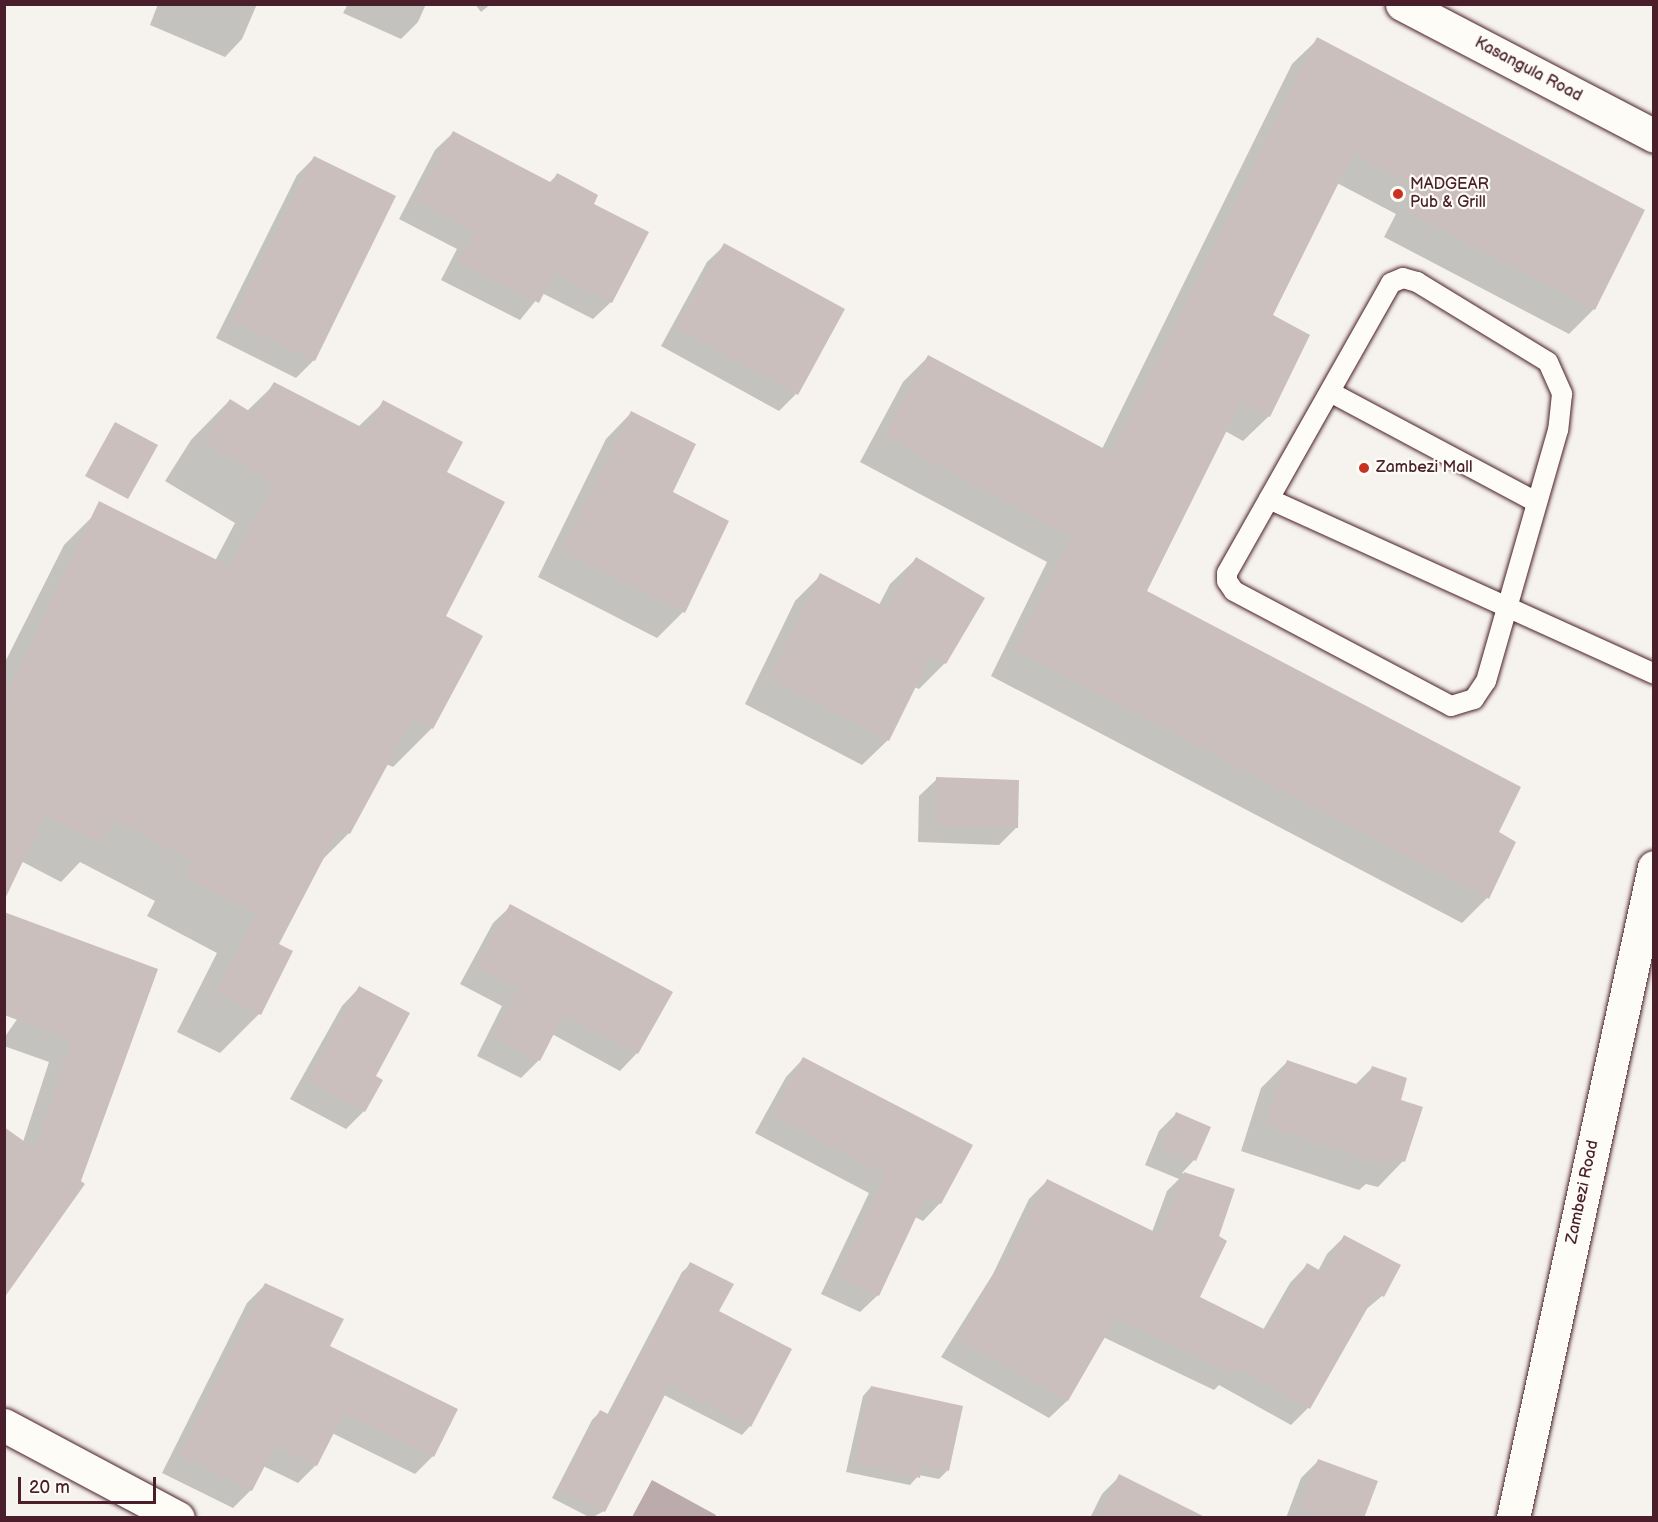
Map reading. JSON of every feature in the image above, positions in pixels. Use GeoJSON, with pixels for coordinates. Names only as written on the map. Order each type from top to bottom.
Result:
{"type":"FeatureCollection","features":[{"type":"Feature","properties":{"kind":"main road","name":"Kasangula Road"},"geometry":{"type":"LineString","coordinates":[[1402,4],[1653,136]]}},
{"type":"Feature","properties":{"kind":"main road","name":"Zambezi Road"},"geometry":{"type":"LineString","coordinates":[[1513,1518],[1653,867]]}},
{"type":"Feature","properties":{"kind":"main road"},"geometry":{"type":"LineString","coordinates":[[4,1425],[178,1518]]}},
{"type":"Feature","properties":{"kind":"lane"},"geometry":{"type":"LineString","coordinates":[[1403,278],[1417,282],[1548,362],[1558,377],[1562,393],[1558,430],[1486,681],[1474,699],[1451,706],[1234,591],[1227,581],[1227,573],[1269,499],[1391,283],[1403,278]]}},
{"type":"Feature","properties":{"kind":"lane"},"geometry":{"type":"LineString","coordinates":[[1330,392],[1536,502]]}},
{"type":"Feature","properties":{"kind":"lane"},"geometry":{"type":"LineString","coordinates":[[1269,499],[1506,610],[1653,674]]}},
{"type":"Feature","properties":{"kind":"shaded area"},"geometry":{"type":"Polygon","coordinates":[[[652,1480],[716,1515],[715,1517],[632,1517],[652,1480]]]}},
{"type":"Feature","properties":{"kind":"building"},"geometry":{"type":"Polygon","coordinates":[[[1317,37],[1645,210],[1595,310],[1408,212],[1420,188],[1353,154],[1273,315],[1310,335],[1270,417],[1241,402],[1147,591],[1521,787],[1499,832],[1516,842],[1489,899],[1015,650],[1071,537],[884,436],[928,355],[1112,453],[1317,37]]]}},
{"type":"Feature","properties":{"kind":"building"},"geometry":{"type":"Polygon","coordinates":[[[453,131],[552,183],[557,173],[598,195],[594,204],[649,232],[612,303],[554,273],[539,303],[458,262],[474,231],[416,201],[453,131]]]}},
{"type":"Feature","properties":{"kind":"building"},"geometry":{"type":"Polygon","coordinates":[[[314,156],[396,196],[315,361],[233,321],[314,156]]]}},
{"type":"Feature","properties":{"kind":"building"},"geometry":{"type":"Polygon","coordinates":[[[724,243],[845,309],[798,395],[677,328],[724,243]]]}},
{"type":"Feature","properties":{"kind":"building"},"geometry":{"type":"Polygon","coordinates":[[[274,382],[367,430],[383,400],[463,442],[447,472],[505,502],[446,616],[483,636],[433,729],[413,718],[350,834],[339,829],[279,944],[293,951],[261,1015],[216,992],[256,914],[185,877],[193,861],[114,820],[102,843],[45,815],[4,901],[4,700],[99,501],[229,566],[274,484],[204,441],[230,399],[254,414],[274,382]]]}},
{"type":"Feature","properties":{"kind":"building"},"geometry":{"type":"Polygon","coordinates":[[[631,411],[696,444],[673,492],[729,521],[685,613],[562,550],[631,411]]]}},
{"type":"Feature","properties":{"kind":"building"},"geometry":{"type":"Polygon","coordinates":[[[115,422],[158,445],[128,499],[85,476],[115,422]]]}},
{"type":"Feature","properties":{"kind":"building"},"geometry":{"type":"Polygon","coordinates":[[[916,557],[985,598],[946,664],[931,656],[889,741],[770,678],[820,573],[887,608],[916,557]]]}},
{"type":"Feature","properties":{"kind":"building"},"geometry":{"type":"Polygon","coordinates":[[[936,777],[1019,780],[1018,828],[935,825],[936,777]]]}},
{"type":"Feature","properties":{"kind":"building"},"geometry":{"type":"Polygon","coordinates":[[[510,904],[673,992],[638,1054],[564,1014],[540,1061],[493,1038],[518,989],[477,966],[510,904]]]}},
{"type":"Feature","properties":{"kind":"building"},"geometry":{"type":"Polygon","coordinates":[[[4,912],[158,969],[81,1181],[85,1184],[4,1298],[4,1127],[35,1149],[71,1039],[4,1015],[4,912]]]}},
{"type":"Feature","properties":{"kind":"building"},"geometry":{"type":"Polygon","coordinates":[[[359,986],[410,1013],[376,1076],[383,1080],[365,1112],[307,1081],[359,986]]]}},
{"type":"Feature","properties":{"kind":"building"},"geometry":{"type":"Polygon","coordinates":[[[803,1057],[973,1145],[941,1204],[926,1196],[879,1296],[838,1277],[886,1175],[772,1116],[803,1057]]]}},
{"type":"Feature","properties":{"kind":"building"},"geometry":{"type":"Polygon","coordinates":[[[1287,1060],[1365,1087],[1372,1066],[1407,1078],[1401,1100],[1423,1107],[1405,1162],[1389,1157],[1387,1165],[1266,1125],[1287,1060]]]}},
{"type":"Feature","properties":{"kind":"building"},"geometry":{"type":"Polygon","coordinates":[[[1176,1112],[1211,1127],[1196,1161],[1161,1147],[1176,1112]]]}},
{"type":"Feature","properties":{"kind":"building"},"geometry":{"type":"Polygon","coordinates":[[[1184,1172],[1235,1189],[1219,1236],[1227,1241],[1200,1297],[1268,1331],[1307,1263],[1324,1273],[1344,1235],[1401,1265],[1384,1297],[1376,1293],[1310,1409],[1236,1367],[1232,1374],[1116,1318],[1068,1401],[958,1339],[1001,1263],[1005,1265],[1047,1179],[1161,1235],[1184,1172]]]}},
{"type":"Feature","properties":{"kind":"building"},"geometry":{"type":"Polygon","coordinates":[[[690,1262],[734,1284],[719,1311],[792,1349],[751,1427],[670,1385],[605,1512],[559,1489],[600,1410],[610,1415],[690,1262]]]}},
{"type":"Feature","properties":{"kind":"building"},"geometry":{"type":"Polygon","coordinates":[[[265,1283],[344,1319],[330,1346],[458,1409],[434,1457],[344,1413],[317,1466],[275,1446],[252,1491],[179,1455],[265,1283]]]}},
{"type":"Feature","properties":{"kind":"building"},"geometry":{"type":"Polygon","coordinates":[[[871,1386],[963,1406],[949,1471],[922,1466],[920,1478],[854,1463],[871,1386]]]}},
{"type":"Feature","properties":{"kind":"building"},"geometry":{"type":"Polygon","coordinates":[[[1318,1459],[1378,1481],[1364,1518],[1322,1518],[1299,1509],[1318,1459]]]}},
{"type":"Feature","properties":{"kind":"building"},"geometry":{"type":"Polygon","coordinates":[[[1119,1474],[1207,1518],[1098,1518],[1119,1474]]]}},
{"type":"Feature","properties":{"kind":"place","name":"MADGEAR Pub & Grill"},"geometry":{"type":"Point","coordinates":[1398,194]}},
{"type":"Feature","properties":{"kind":"place","name":"Zambezi Mall"},"geometry":{"type":"Point","coordinates":[1364,468]}}]}
